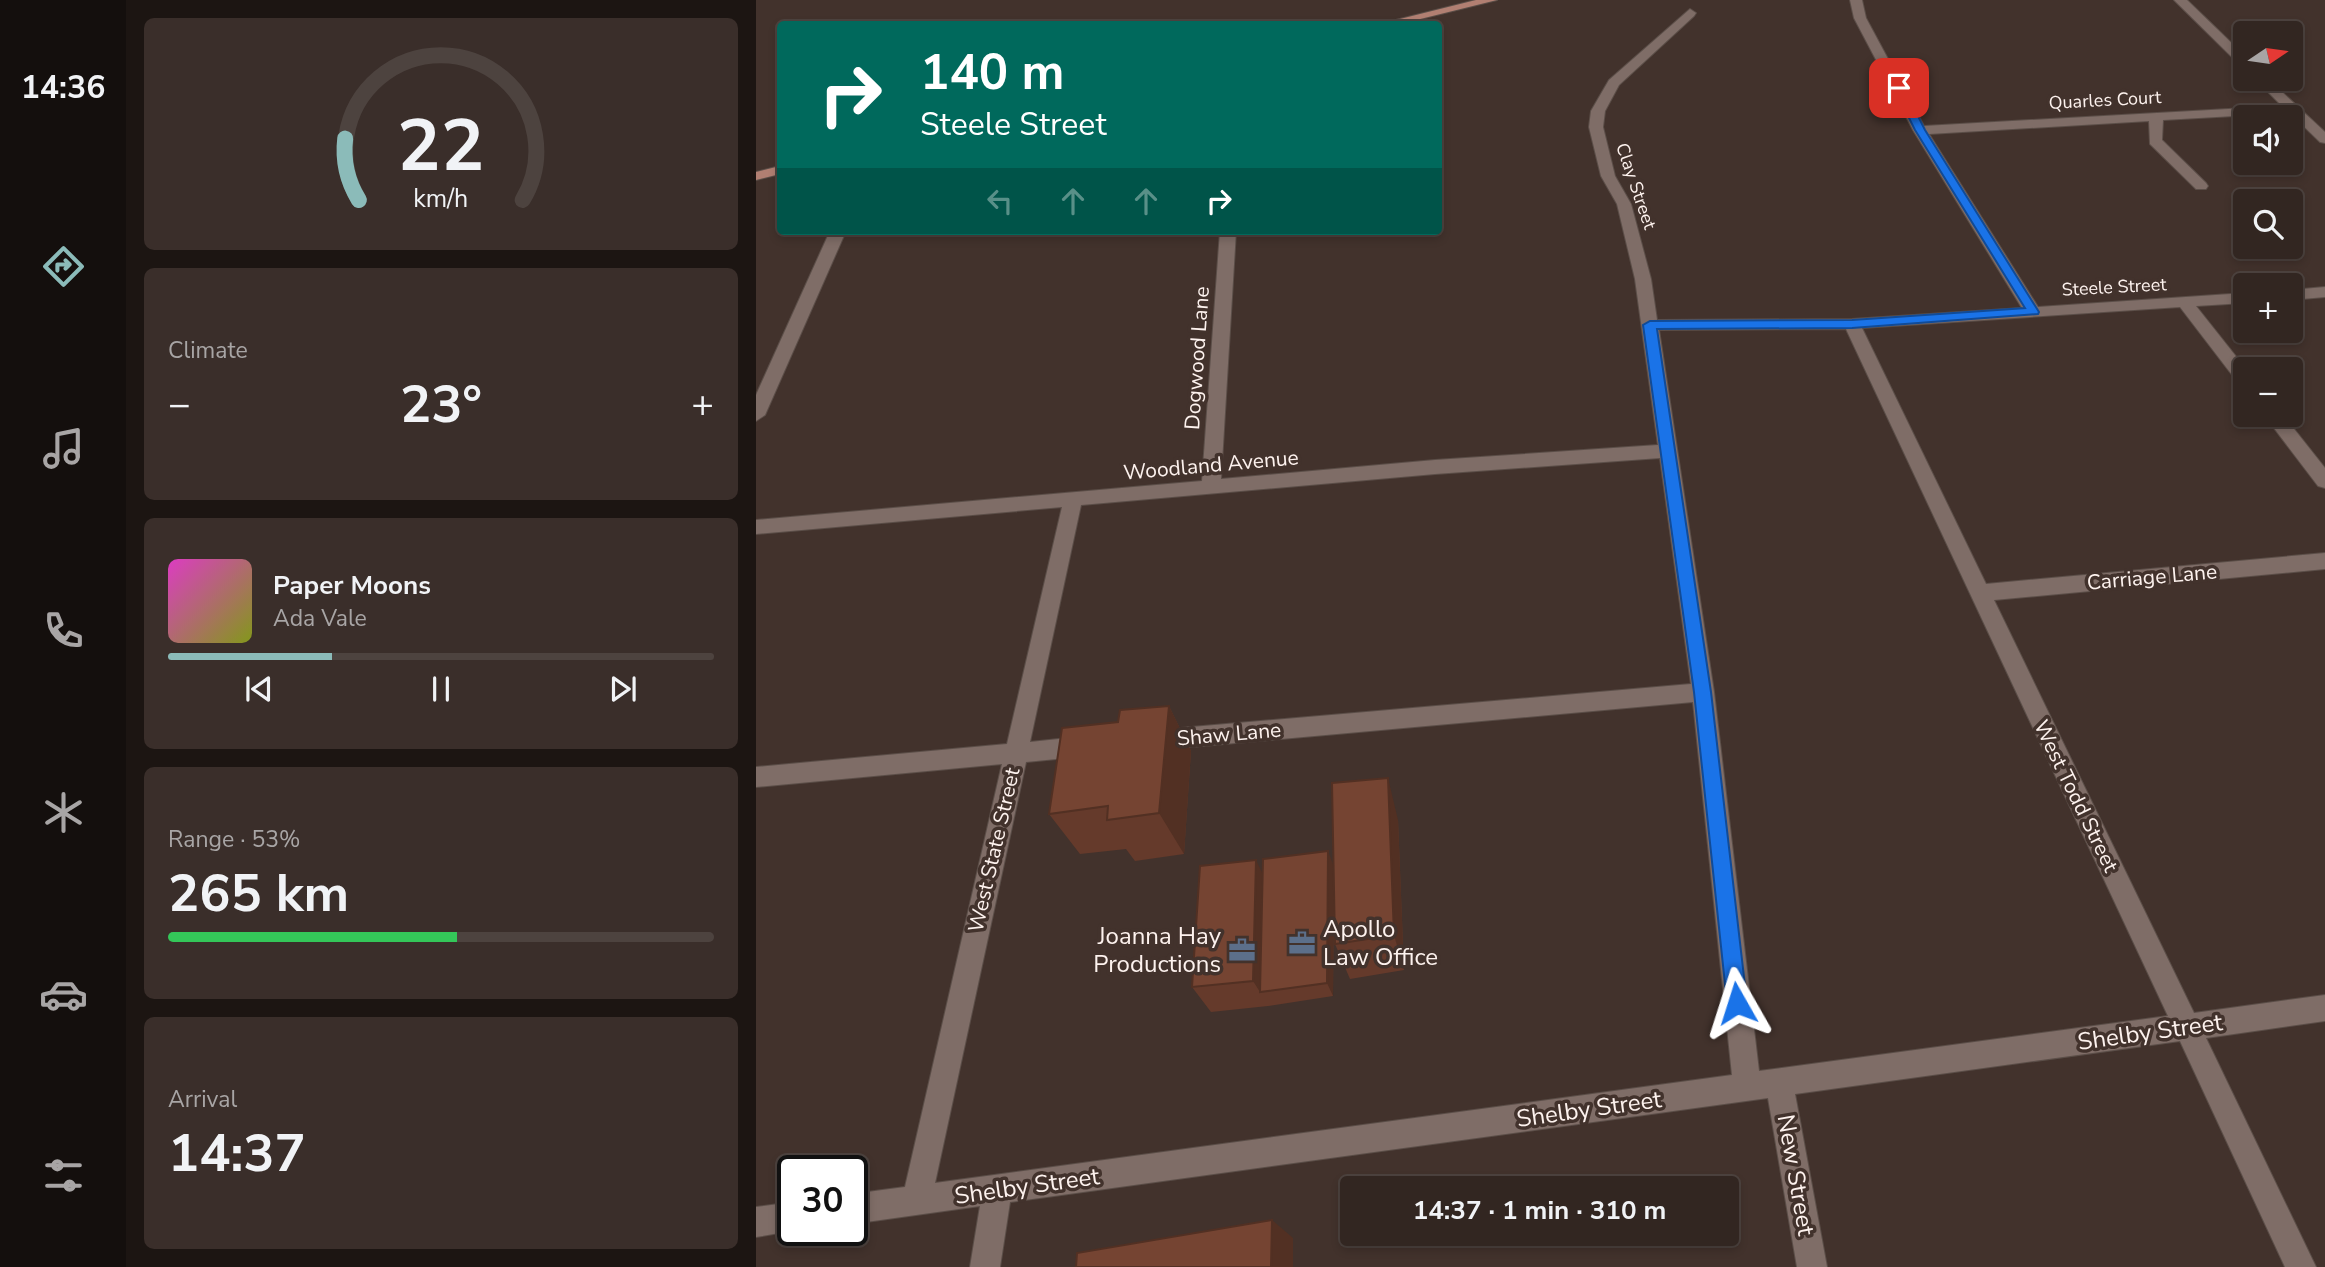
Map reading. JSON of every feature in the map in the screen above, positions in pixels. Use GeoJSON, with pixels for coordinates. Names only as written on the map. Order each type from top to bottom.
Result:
{"type":"FeatureCollection","features":[{"type":"Feature","properties":{"kind":"main road"},"geometry":{"type":"LineString","coordinates":[[1399,21],[1491,0]]}},
{"type":"Feature","properties":{"kind":"main road"},"geometry":{"type":"LineString","coordinates":[[756,176],[777,171]]}},
{"type":"Feature","properties":{"kind":"street"},"geometry":{"type":"LineString","coordinates":[[1856,0],[1860,18],[1920,130],[2033,312]]}},
{"type":"Feature","properties":{"kind":"street"},"geometry":{"type":"LineString","coordinates":[[2180,0],[2233,51]]}},
{"type":"Feature","properties":{"kind":"street","name":"Clay Street"},"geometry":{"type":"LineString","coordinates":[[1650,325],[1636,243],[1624,204],[1608,176],[1595,127],[1598,111],[1614,83],[1690,13]]}},
{"type":"Feature","properties":{"kind":"street"},"geometry":{"type":"LineString","coordinates":[[2273,91],[2288,105]]}},
{"type":"Feature","properties":{"kind":"street","name":"Quarles Court"},"geometry":{"type":"LineString","coordinates":[[1920,130],[2233,112]]}},
{"type":"Feature","properties":{"kind":"street"},"geometry":{"type":"LineString","coordinates":[[2156,117],[2153,136],[2155,141],[2200,186]]}},
{"type":"Feature","properties":{"kind":"street"},"geometry":{"type":"LineString","coordinates":[[2303,119],[2325,139]]}},
{"type":"Feature","properties":{"kind":"street"},"geometry":{"type":"LineString","coordinates":[[756,415],[836,235]]}},
{"type":"Feature","properties":{"kind":"street","name":"Dogwood Lane"},"geometry":{"type":"LineString","coordinates":[[1211,488],[1228,235]]}},
{"type":"Feature","properties":{"kind":"street"},"geometry":{"type":"LineString","coordinates":[[2303,294],[2325,292]]}},
{"type":"Feature","properties":{"kind":"street","name":"Steele Street"},"geometry":{"type":"LineString","coordinates":[[1650,325],[1852,324],[2233,299]]}},
{"type":"Feature","properties":{"kind":"street"},"geometry":{"type":"LineString","coordinates":[[2183,302],[2233,365]]}},
{"type":"Feature","properties":{"kind":"street","name":"West Todd Street"},"geometry":{"type":"LineString","coordinates":[[1852,324],[2301,1267]]}},
{"type":"Feature","properties":{"kind":"street"},"geometry":{"type":"LineString","coordinates":[[1650,325],[1703,692],[1747,1087]]}},
{"type":"Feature","properties":{"kind":"street"},"geometry":{"type":"LineString","coordinates":[[2282,427],[2325,481]]}},
{"type":"Feature","properties":{"kind":"street","name":"Woodland Avenue"},"geometry":{"type":"LineString","coordinates":[[756,527],[1435,467],[1670,451]]}},
{"type":"Feature","properties":{"kind":"street","name":"West State Street"},"geometry":{"type":"LineString","coordinates":[[916,1201],[1073,499]]}},
{"type":"Feature","properties":{"kind":"street","name":"Carriage Lane"},"geometry":{"type":"LineString","coordinates":[[1979,593],[2325,561]]}},
{"type":"Feature","properties":{"kind":"street","name":"Shaw Lane"},"geometry":{"type":"LineString","coordinates":[[1138,742],[1703,692]]}},
{"type":"Feature","properties":{"kind":"street"},"geometry":{"type":"LineString","coordinates":[[756,777],[1111,744]]}},
{"type":"Feature","properties":{"kind":"street","name":"Shelby Street"},"geometry":{"type":"LineString","coordinates":[[868,1207],[2325,1008]]}},
{"type":"Feature","properties":{"kind":"street","name":"New Street"},"geometry":{"type":"LineString","coordinates":[[1779,1083],[1812,1267]]}},
{"type":"Feature","properties":{"kind":"street"},"geometry":{"type":"LineString","coordinates":[[985,1267],[997,1191]]}},
{"type":"Feature","properties":{"kind":"street"},"geometry":{"type":"LineString","coordinates":[[756,1222],[777,1219]]}},
{"type":"Feature","properties":{"kind":"building"},"geometry":{"type":"Polygon","coordinates":[[[1169,706],[1159,813],[1107,820],[1108,806],[1049,814],[1062,728],[1118,722],[1120,710],[1169,706]]]}},
{"type":"Feature","properties":{"kind":"building"},"geometry":{"type":"Polygon","coordinates":[[[1388,778],[1394,935],[1335,944],[1332,783],[1388,778]]]}},
{"type":"Feature","properties":{"kind":"building","name":"Apollo Law Office"},"geometry":{"type":"Polygon","coordinates":[[[1328,851],[1327,983],[1260,992],[1263,859],[1328,851]]]}},
{"type":"Feature","properties":{"kind":"building"},"geometry":{"type":"Polygon","coordinates":[[[1256,860],[1253,981],[1192,987],[1200,866],[1256,860]]]}},
{"type":"Feature","properties":{"kind":"building"},"geometry":{"type":"Polygon","coordinates":[[[1272,1220],[1271,1267],[1076,1267],[1077,1253],[1272,1220]]]}},
{"type":"Feature","properties":{"kind":"place","name":"Apollo Law Office"},"geometry":{"type":"Point","coordinates":[1302,943]}},
{"type":"Feature","properties":{"kind":"place","name":"Joanna Hay Productions"},"geometry":{"type":"Point","coordinates":[1242,950]}},
{"type":"Feature","properties":{"kind":"route"},"geometry":{"type":"LineString","coordinates":[[1737,1003],[1703,692],[1650,325],[1852,324],[2033,312],[1920,130],[1899,88]]}}]}
